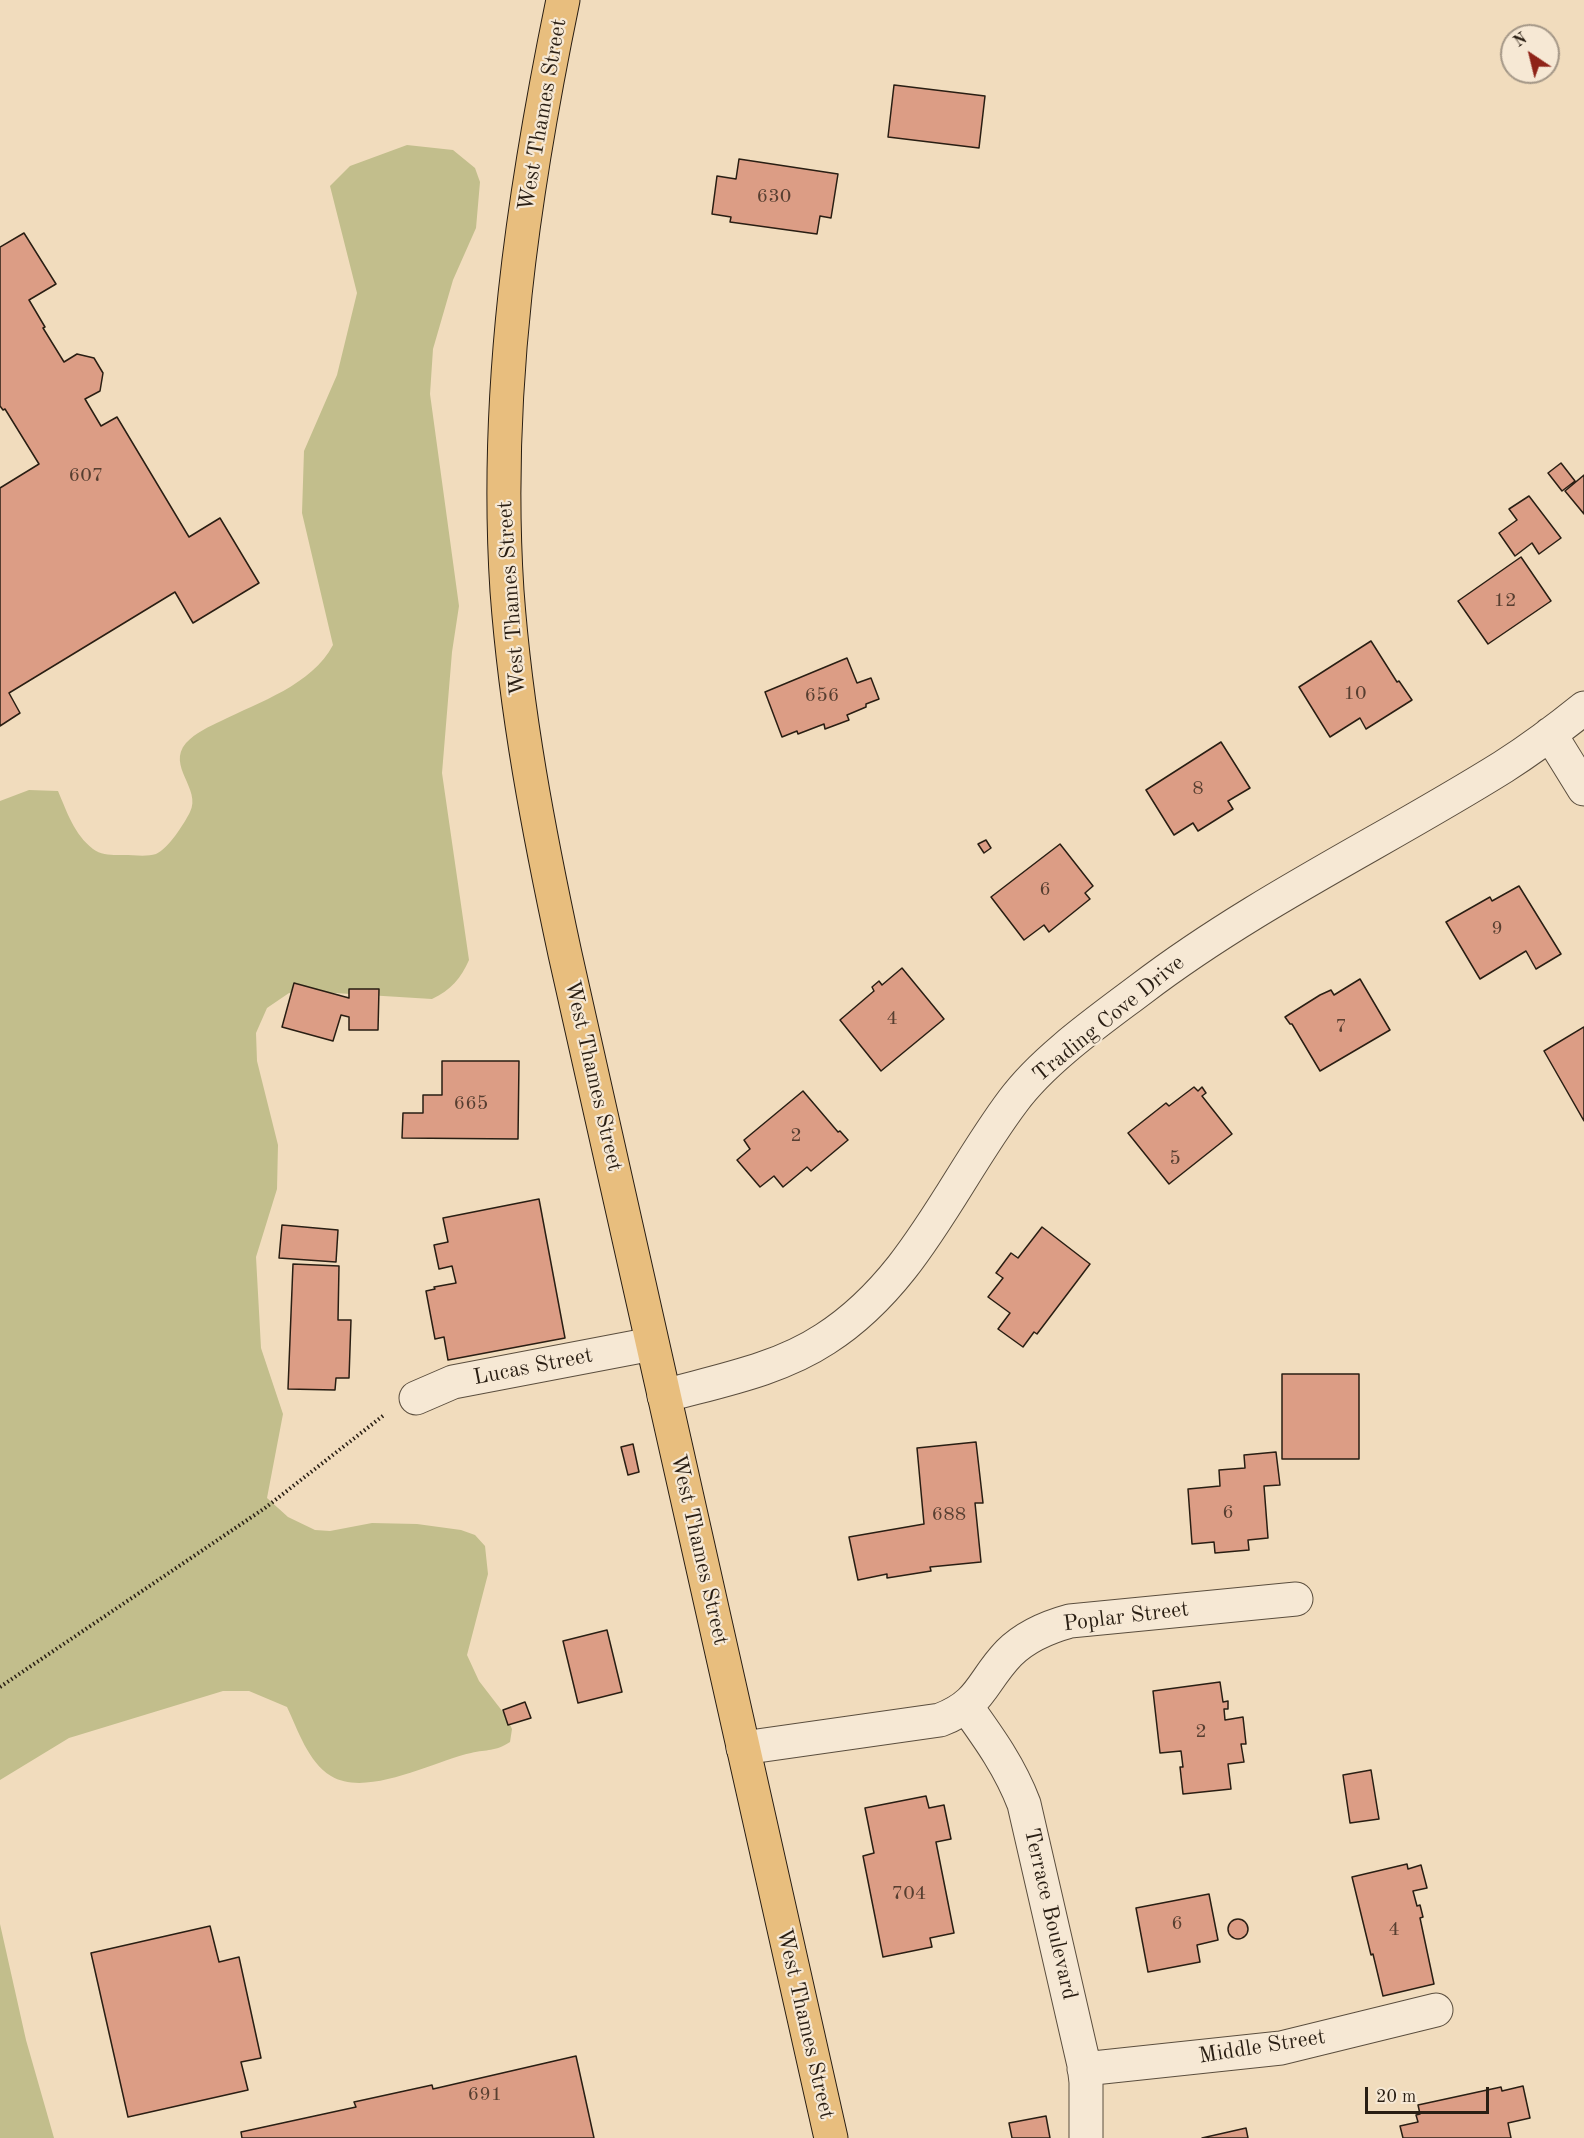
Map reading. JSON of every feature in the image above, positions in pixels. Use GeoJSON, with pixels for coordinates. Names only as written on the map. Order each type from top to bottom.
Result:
{"type":"FeatureCollection","features":[{"type":"Feature","properties":{"kind":"main road","name":"West Thames Street"},"geometry":{"type":"LineString","coordinates":[[563,0],[532,168],[510,340],[504,432],[504,513],[507,589],[516,683],[537,822],[831,2138]]}},
{"type":"Feature","properties":{"kind":"street","name":"Trading Cove Drive"},"geometry":{"type":"LineString","coordinates":[[664,1396],[783,1360],[809,1349],[850,1322],[875,1299],[920,1244],[1014,1099],[1032,1078],[1062,1051],[1143,987],[1234,924],[1506,765],[1584,708]]}},
{"type":"Feature","properties":{"kind":"street"},"geometry":{"type":"LineString","coordinates":[[1550,734],[1584,789]]}},
{"type":"Feature","properties":{"kind":"street","name":"Lucas Street"},"geometry":{"type":"LineString","coordinates":[[416,1398],[453,1382],[652,1344]]}},
{"type":"Feature","properties":{"kind":"street","name":"Poplar Street"},"geometry":{"type":"LineString","coordinates":[[743,1748],[940,1720],[961,1711],[975,1698],[998,1665],[1031,1635],[1071,1621],[1296,1599]]}},
{"type":"Feature","properties":{"kind":"street","name":"Terrace Boulevard"},"geometry":{"type":"LineString","coordinates":[[966,1706],[1002,1756],[1024,1804],[1084,2069],[1086,2138]]}},
{"type":"Feature","properties":{"kind":"street","name":"Middle Street"},"geometry":{"type":"LineString","coordinates":[[1084,2069],[1281,2048],[1436,2010]]}},
{"type":"Feature","properties":{"kind":"path"},"geometry":{"type":"LineString","coordinates":[[0,1687],[265,1508],[304,1479],[362,1430],[416,1398]]}},
{"type":"Feature","properties":{"kind":"shaded area"},"geometry":{"type":"Polygon","coordinates":[[[407,145],[453,150],[475,168],[480,182],[476,228],[453,280],[433,349],[430,394],[459,606],[452,652],[442,773],[469,960],[455,983],[432,999],[302,991],[289,993],[267,1008],[256,1033],[257,1061],[278,1145],[277,1189],[256,1257],[261,1348],[283,1414],[267,1498],[288,1517],[315,1530],[330,1531],[372,1523],[417,1524],[461,1530],[475,1535],[485,1546],[488,1574],[467,1655],[479,1681],[506,1716],[512,1729],[510,1742],[495,1749],[456,1757],[401,1776],[363,1783],[346,1782],[331,1776],[316,1763],[304,1745],[287,1707],[249,1691],[223,1691],[69,1738],[0,1780],[0,801],[29,790],[58,791],[76,830],[93,849],[112,855],[156,854],[175,836],[190,812],[192,795],[180,760],[186,743],[207,728],[298,682],[324,659],[333,645],[302,513],[304,451],[337,375],[357,293],[330,186],[350,166],[407,145]]]}},
{"type":"Feature","properties":{"kind":"shaded area"},"geometry":{"type":"Polygon","coordinates":[[[0,1924],[26,2040],[54,2138],[0,2138],[0,1924]]]}},
{"type":"Feature","properties":{"kind":"building"},"geometry":{"type":"Polygon","coordinates":[[[894,85],[985,96],[979,148],[888,137],[894,85]]]}},
{"type":"Feature","properties":{"kind":"building"},"geometry":{"type":"Polygon","coordinates":[[[739,159],[838,174],[831,218],[820,216],[817,234],[730,222],[731,217],[712,214],[717,176],[736,179],[739,159]]]}},
{"type":"Feature","properties":{"kind":"building"},"geometry":{"type":"Polygon","coordinates":[[[24,233],[56,284],[29,300],[45,327],[43,328],[64,362],[77,354],[94,358],[103,373],[100,391],[85,399],[101,426],[117,417],[189,537],[220,518],[259,583],[193,623],[175,592],[9,693],[20,713],[0,726],[0,488],[39,464],[5,409],[3,410],[0,406],[0,247],[24,233]]]}},
{"type":"Feature","properties":{"kind":"building"},"geometry":{"type":"Polygon","coordinates":[[[1561,463],[1575,481],[1562,491],[1548,473],[1561,463]]]}},
{"type":"Feature","properties":{"kind":"building"},"geometry":{"type":"Polygon","coordinates":[[[1584,475],[1584,514],[1565,491],[1584,475]]]}},
{"type":"Feature","properties":{"kind":"building"},"geometry":{"type":"Polygon","coordinates":[[[1529,496],[1561,538],[1539,554],[1532,543],[1515,556],[1499,533],[1517,520],[1509,509],[1529,496]]]}},
{"type":"Feature","properties":{"kind":"building"},"geometry":{"type":"Polygon","coordinates":[[[1521,557],[1551,601],[1488,644],[1458,601],[1521,557]]]}},
{"type":"Feature","properties":{"kind":"building"},"geometry":{"type":"Polygon","coordinates":[[[1371,641],[1397,682],[1399,681],[1412,700],[1366,729],[1360,718],[1330,737],[1299,687],[1371,641]]]}},
{"type":"Feature","properties":{"kind":"building"},"geometry":{"type":"Polygon","coordinates":[[[847,658],[857,683],[871,678],[879,699],[847,715],[849,720],[825,729],[824,724],[798,734],[797,731],[782,737],[765,692],[847,658]]]}},
{"type":"Feature","properties":{"kind":"building"},"geometry":{"type":"Polygon","coordinates":[[[1221,742],[1250,788],[1228,801],[1233,809],[1198,831],[1193,823],[1174,835],[1146,790],[1221,742]]]}},
{"type":"Feature","properties":{"kind":"building"},"geometry":{"type":"Polygon","coordinates":[[[986,840],[991,848],[984,853],[978,844],[986,840]]]}},
{"type":"Feature","properties":{"kind":"building"},"geometry":{"type":"Polygon","coordinates":[[[1060,844],[1093,886],[1085,893],[1090,899],[1049,932],[1044,925],[1024,940],[991,897],[1060,844]]]}},
{"type":"Feature","properties":{"kind":"building"},"geometry":{"type":"Polygon","coordinates":[[[1519,886],[1561,954],[1536,969],[1526,951],[1480,979],[1446,922],[1490,897],[1492,901],[1519,886]]]}},
{"type":"Feature","properties":{"kind":"building"},"geometry":{"type":"Polygon","coordinates":[[[902,968],[944,1019],[881,1071],[840,1020],[874,991],[872,987],[879,981],[882,985],[902,968]]]}},
{"type":"Feature","properties":{"kind":"building"},"geometry":{"type":"Polygon","coordinates":[[[1360,979],[1390,1030],[1320,1071],[1292,1024],[1285,1017],[1320,995],[1331,990],[1334,995],[1360,979]]]}},
{"type":"Feature","properties":{"kind":"building"},"geometry":{"type":"Polygon","coordinates":[[[294,983],[349,998],[349,989],[379,989],[378,1030],[349,1030],[349,1017],[341,1015],[333,1041],[282,1027],[294,983]]]}},
{"type":"Feature","properties":{"kind":"building"},"geometry":{"type":"Polygon","coordinates":[[[1584,1027],[1584,1121],[1544,1051],[1584,1027]]]}},
{"type":"Feature","properties":{"kind":"building"},"geometry":{"type":"Polygon","coordinates":[[[442,1061],[519,1061],[518,1139],[402,1138],[403,1113],[423,1113],[423,1095],[442,1095],[442,1061]]]}},
{"type":"Feature","properties":{"kind":"building"},"geometry":{"type":"Polygon","coordinates":[[[1194,1087],[1198,1091],[1202,1087],[1206,1093],[1202,1096],[1232,1134],[1169,1184],[1128,1133],[1166,1103],[1169,1106],[1194,1087]]]}},
{"type":"Feature","properties":{"kind":"building"},"geometry":{"type":"Polygon","coordinates":[[[803,1091],[838,1132],[840,1131],[848,1140],[811,1171],[807,1167],[783,1187],[774,1176],[760,1187],[737,1160],[750,1149],[744,1140],[803,1091]]]}},
{"type":"Feature","properties":{"kind":"building"},"geometry":{"type":"Polygon","coordinates":[[[539,1199],[565,1338],[448,1360],[444,1337],[435,1339],[426,1291],[435,1289],[434,1287],[456,1283],[452,1266],[439,1269],[434,1245],[448,1242],[443,1218],[539,1199]]]}},
{"type":"Feature","properties":{"kind":"building"},"geometry":{"type":"Polygon","coordinates":[[[282,1225],[338,1230],[336,1262],[279,1258],[282,1225]]]}},
{"type":"Feature","properties":{"kind":"building"},"geometry":{"type":"Polygon","coordinates":[[[1042,1227],[1090,1264],[1037,1334],[1034,1332],[1023,1347],[998,1329],[1010,1313],[988,1297],[1003,1278],[996,1273],[1011,1253],[1018,1258],[1042,1227]]]}},
{"type":"Feature","properties":{"kind":"building"},"geometry":{"type":"Polygon","coordinates":[[[293,1264],[339,1266],[338,1320],[351,1320],[349,1378],[336,1378],[335,1390],[288,1389],[293,1264]]]}},
{"type":"Feature","properties":{"kind":"building"},"geometry":{"type":"Polygon","coordinates":[[[1282,1374],[1359,1374],[1359,1459],[1282,1459],[1282,1374]]]}},
{"type":"Feature","properties":{"kind":"building"},"geometry":{"type":"Polygon","coordinates":[[[976,1442],[983,1503],[975,1503],[981,1562],[930,1567],[931,1571],[887,1578],[887,1574],[858,1580],[849,1537],[924,1524],[917,1448],[976,1442]]]}},
{"type":"Feature","properties":{"kind":"building"},"geometry":{"type":"Polygon","coordinates":[[[633,1444],[639,1472],[628,1475],[621,1447],[633,1444]]]}},
{"type":"Feature","properties":{"kind":"building"},"geometry":{"type":"Polygon","coordinates":[[[1276,1452],[1280,1485],[1264,1486],[1268,1538],[1248,1540],[1249,1550],[1215,1553],[1214,1542],[1192,1544],[1188,1489],[1220,1486],[1219,1470],[1245,1468],[1244,1455],[1276,1452]]]}},
{"type":"Feature","properties":{"kind":"building"},"geometry":{"type":"Polygon","coordinates":[[[607,1630],[622,1692],[578,1703],[563,1641],[607,1630]]]}},
{"type":"Feature","properties":{"kind":"building"},"geometry":{"type":"Polygon","coordinates":[[[1220,1682],[1223,1702],[1228,1701],[1228,1709],[1224,1709],[1225,1720],[1243,1717],[1246,1744],[1241,1744],[1244,1762],[1228,1764],[1231,1789],[1183,1794],[1181,1751],[1160,1753],[1153,1691],[1220,1682]]]}},
{"type":"Feature","properties":{"kind":"building"},"geometry":{"type":"Polygon","coordinates":[[[525,1702],[531,1718],[508,1725],[503,1710],[525,1702]]]}},
{"type":"Feature","properties":{"kind":"building"},"geometry":{"type":"Polygon","coordinates":[[[1371,1770],[1379,1819],[1350,1823],[1343,1775],[1371,1770]]]}},
{"type":"Feature","properties":{"kind":"building"},"geometry":{"type":"Polygon","coordinates":[[[926,1796],[929,1808],[944,1805],[951,1839],[936,1842],[954,1933],[930,1938],[932,1947],[883,1957],[863,1856],[874,1853],[865,1808],[926,1796]]]}},
{"type":"Feature","properties":{"kind":"building"},"geometry":{"type":"Polygon","coordinates":[[[1407,1864],[1408,1869],[1421,1865],[1427,1888],[1413,1891],[1423,1917],[1420,1918],[1434,1984],[1383,1996],[1352,1877],[1407,1864]]]}},
{"type":"Feature","properties":{"kind":"building"},"geometry":{"type":"Polygon","coordinates":[[[1209,1894],[1218,1940],[1197,1945],[1200,1962],[1148,1972],[1136,1908],[1209,1894]]]}},
{"type":"Feature","properties":{"kind":"building"},"geometry":{"type":"Polygon","coordinates":[[[1238,1919],[1245,1922],[1248,1929],[1245,1936],[1238,1939],[1231,1936],[1228,1929],[1231,1922],[1238,1919]]]}},
{"type":"Feature","properties":{"kind":"building"},"geometry":{"type":"Polygon","coordinates":[[[210,1926],[219,1962],[239,1957],[261,2058],[241,2062],[248,2090],[128,2117],[91,1953],[210,1926]]]}},
{"type":"Feature","properties":{"kind":"building"},"geometry":{"type":"Polygon","coordinates":[[[576,2056],[594,2138],[242,2138],[241,2132],[356,2107],[354,2102],[432,2085],[433,2089],[576,2056]]]}},
{"type":"Feature","properties":{"kind":"building"},"geometry":{"type":"Polygon","coordinates":[[[1523,2086],[1530,2118],[1508,2123],[1511,2138],[1403,2138],[1400,2126],[1418,2122],[1416,2115],[1420,2114],[1418,2105],[1501,2087],[1502,2091],[1523,2086]]]}},
{"type":"Feature","properties":{"kind":"building"},"geometry":{"type":"Polygon","coordinates":[[[1046,2116],[1050,2138],[1012,2138],[1009,2123],[1046,2116]]]}},
{"type":"Feature","properties":{"kind":"building"},"geometry":{"type":"Polygon","coordinates":[[[1246,2128],[1248,2138],[1202,2138],[1246,2128]]]}}]}
